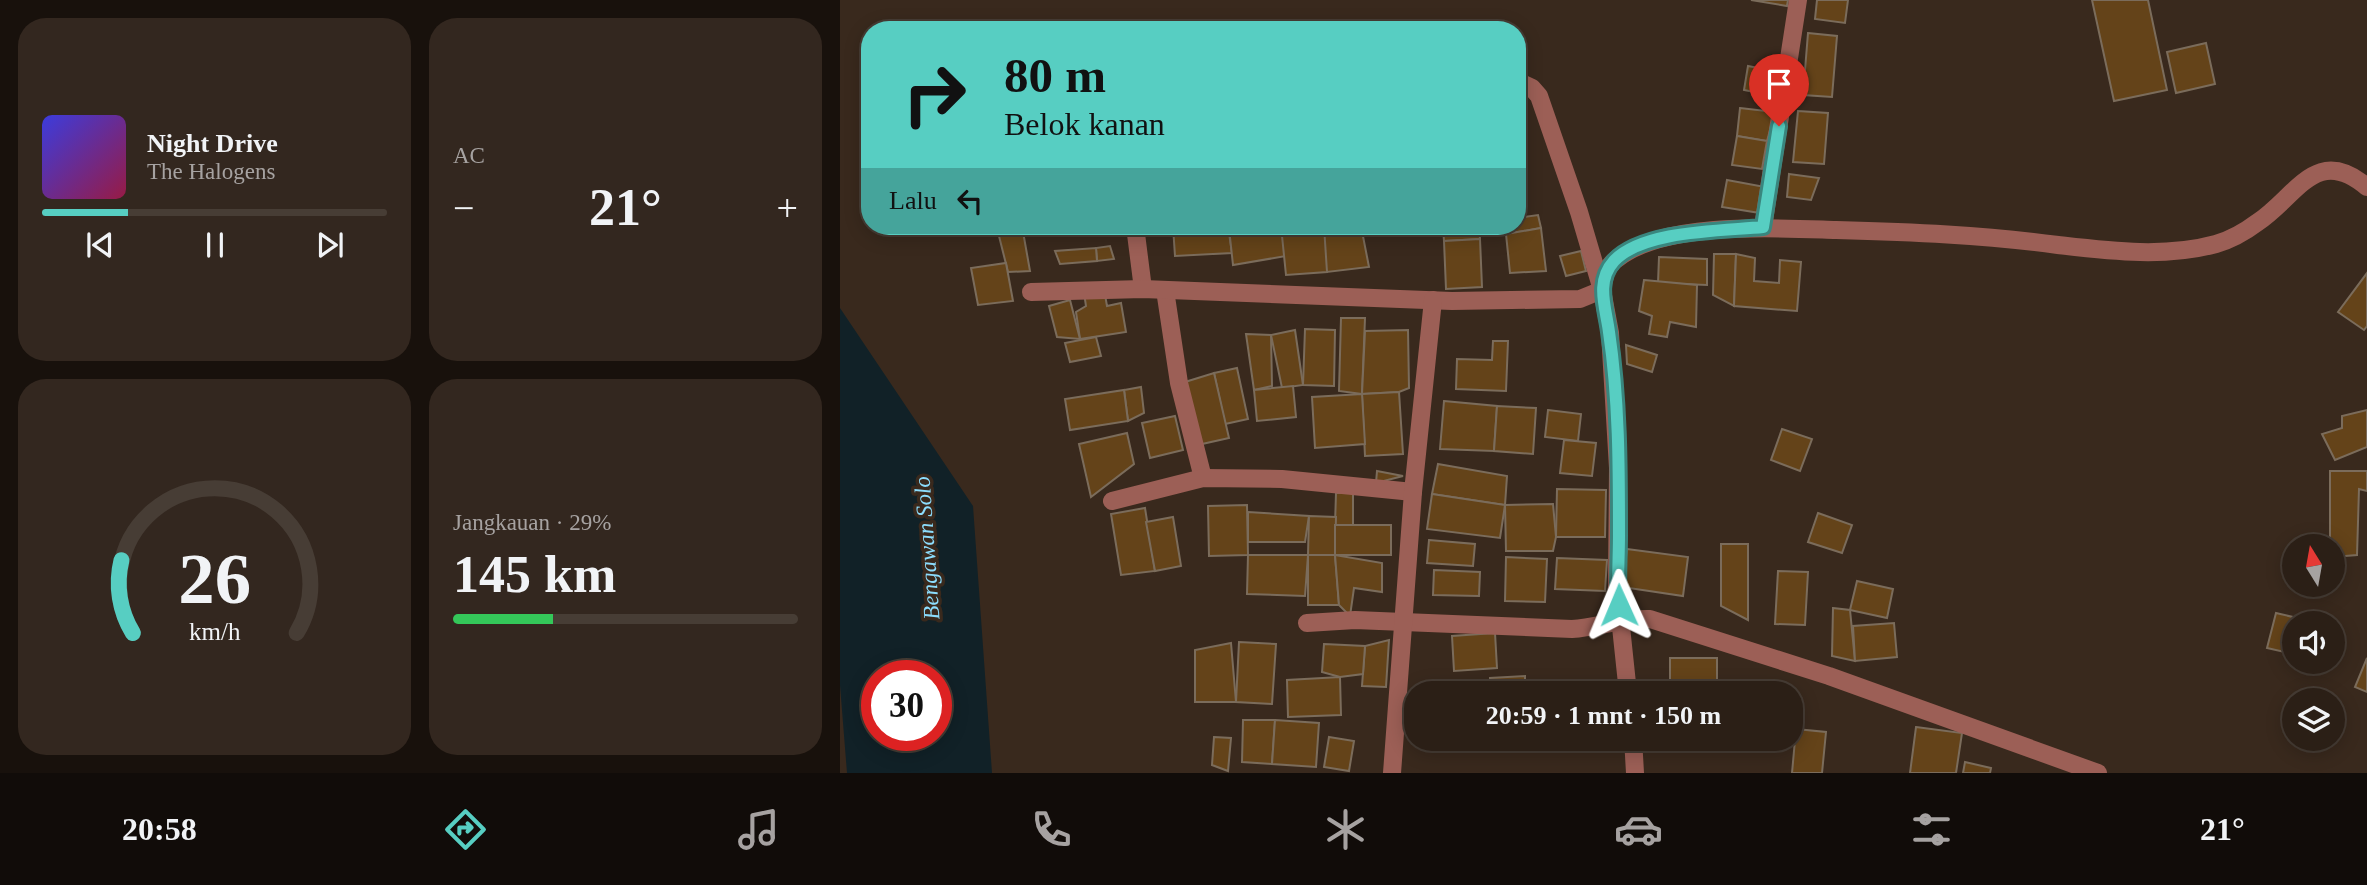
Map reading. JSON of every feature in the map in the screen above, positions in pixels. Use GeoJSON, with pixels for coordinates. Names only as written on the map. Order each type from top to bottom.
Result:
{"type":"FeatureCollection","features":[{"type":"Feature","properties":{"kind":"street"},"geometry":{"type":"LineString","coordinates":[[1763,227],[1798,0]]}},
{"type":"Feature","properties":{"kind":"street"},"geometry":{"type":"LineString","coordinates":[[1526,85],[1539,96],[1602,290],[1615,392],[1620,620],[1627,681]]}},
{"type":"Feature","properties":{"kind":"street"},"geometry":{"type":"LineString","coordinates":[[1602,290],[1605,272],[1616,258],[1637,247],[1688,233],[1763,227],[1955,233],[2165,253],[2219,243],[2237,234],[2259,222],[2313,174],[2339,170],[2352,175],[2367,187]]}},
{"type":"Feature","properties":{"kind":"street"},"geometry":{"type":"LineString","coordinates":[[1136,235],[1143,289]]}},
{"type":"Feature","properties":{"kind":"street"},"geometry":{"type":"LineString","coordinates":[[1031,292],[1143,289],[1433,300],[1580,299],[1602,290]]}},
{"type":"Feature","properties":{"kind":"street"},"geometry":{"type":"LineString","coordinates":[[1165,290],[1179,383],[1203,478]]}},
{"type":"Feature","properties":{"kind":"street"},"geometry":{"type":"LineString","coordinates":[[1392,773],[1406,622],[1413,492],[1433,300]]}},
{"type":"Feature","properties":{"kind":"street"},"geometry":{"type":"LineString","coordinates":[[1112,500],[1203,478],[1282,479],[1413,492]]}},
{"type":"Feature","properties":{"kind":"street"},"geometry":{"type":"LineString","coordinates":[[1307,623],[1355,620],[1572,629],[1604,626],[1620,620],[1650,619],[1829,676],[2098,773]]}},
{"type":"Feature","properties":{"kind":"street"},"geometry":{"type":"LineString","coordinates":[[1634,751],[1635,773]]}},
{"type":"Feature","properties":{"kind":"water","name":"Bengawan Solo"},"geometry":{"type":"Polygon","coordinates":[[[840,308],[973,506],[992,773],[847,773],[840,685],[840,308]]]}},
{"type":"Feature","properties":{"kind":"building"},"geometry":{"type":"Polygon","coordinates":[[[1751,0],[1788,0],[1787,6],[1751,0]]]}},
{"type":"Feature","properties":{"kind":"building"},"geometry":{"type":"Polygon","coordinates":[[[1817,0],[1848,0],[1845,23],[1815,19],[1817,0]]]}},
{"type":"Feature","properties":{"kind":"building"},"geometry":{"type":"Polygon","coordinates":[[[2092,0],[2148,0],[2167,90],[2114,101],[2092,0]]]}},
{"type":"Feature","properties":{"kind":"building"},"geometry":{"type":"Polygon","coordinates":[[[1808,33],[1837,36],[1832,97],[1803,95],[1808,33]]]}},
{"type":"Feature","properties":{"kind":"building"},"geometry":{"type":"Polygon","coordinates":[[[2206,43],[2215,84],[2176,93],[2167,52],[2206,43]]]}},
{"type":"Feature","properties":{"kind":"building"},"geometry":{"type":"Polygon","coordinates":[[[1748,66],[1774,71],[1769,95],[1744,90],[1748,66]]]}},
{"type":"Feature","properties":{"kind":"building"},"geometry":{"type":"Polygon","coordinates":[[[1740,108],[1775,112],[1767,141],[1737,136],[1740,108]]]}},
{"type":"Feature","properties":{"kind":"building"},"geometry":{"type":"Polygon","coordinates":[[[1798,111],[1828,113],[1824,164],[1793,162],[1798,111]]]}},
{"type":"Feature","properties":{"kind":"building"},"geometry":{"type":"Polygon","coordinates":[[[1737,136],[1767,141],[1762,169],[1732,165],[1737,136]]]}},
{"type":"Feature","properties":{"kind":"building"},"geometry":{"type":"Polygon","coordinates":[[[1789,174],[1819,178],[1811,200],[1787,197],[1789,174]]]}},
{"type":"Feature","properties":{"kind":"building"},"geometry":{"type":"Polygon","coordinates":[[[1727,180],[1765,187],[1760,213],[1722,207],[1727,180]]]}},
{"type":"Feature","properties":{"kind":"building"},"geometry":{"type":"Polygon","coordinates":[[[1538,215],[1541,228],[1526,231],[1526,217],[1538,215]]]}},
{"type":"Feature","properties":{"kind":"building"},"geometry":{"type":"Polygon","coordinates":[[[1541,228],[1546,271],[1510,273],[1506,235],[1526,235],[1526,231],[1541,228]]]}},
{"type":"Feature","properties":{"kind":"building"},"geometry":{"type":"Polygon","coordinates":[[[999,235],[1024,235],[1030,271],[1008,272],[999,235]]]}},
{"type":"Feature","properties":{"kind":"building"},"geometry":{"type":"Polygon","coordinates":[[[1174,235],[1229,235],[1232,253],[1175,256],[1174,235]]]}},
{"type":"Feature","properties":{"kind":"building"},"geometry":{"type":"Polygon","coordinates":[[[1230,235],[1282,235],[1286,256],[1233,265],[1230,235]]]}},
{"type":"Feature","properties":{"kind":"building"},"geometry":{"type":"Polygon","coordinates":[[[1282,235],[1327,235],[1327,272],[1286,275],[1282,235]]]}},
{"type":"Feature","properties":{"kind":"building"},"geometry":{"type":"Polygon","coordinates":[[[1325,235],[1363,235],[1369,267],[1327,272],[1325,235]]]}},
{"type":"Feature","properties":{"kind":"building"},"geometry":{"type":"Polygon","coordinates":[[[1444,235],[1480,235],[1480,239],[1444,241],[1444,235]]]}},
{"type":"Feature","properties":{"kind":"building"},"geometry":{"type":"Polygon","coordinates":[[[1480,239],[1482,287],[1446,289],[1444,241],[1480,239]]]}},
{"type":"Feature","properties":{"kind":"building"},"geometry":{"type":"Polygon","coordinates":[[[1110,246],[1114,259],[1097,261],[1096,248],[1110,246]]]}},
{"type":"Feature","properties":{"kind":"building"},"geometry":{"type":"Polygon","coordinates":[[[1096,248],[1097,261],[1060,264],[1055,251],[1096,248]]]}},
{"type":"Feature","properties":{"kind":"building"},"geometry":{"type":"Polygon","coordinates":[[[1581,251],[1586,271],[1566,276],[1560,256],[1581,251]]]}},
{"type":"Feature","properties":{"kind":"building"},"geometry":{"type":"Polygon","coordinates":[[[1714,254],[1736,254],[1734,306],[1713,295],[1714,254]]]}},
{"type":"Feature","properties":{"kind":"building"},"geometry":{"type":"Polygon","coordinates":[[[1736,254],[1755,258],[1754,281],[1779,283],[1780,260],[1801,262],[1797,311],[1734,306],[1736,254]]]}},
{"type":"Feature","properties":{"kind":"building"},"geometry":{"type":"Polygon","coordinates":[[[1659,257],[1707,259],[1707,285],[1658,283],[1659,257]]]}},
{"type":"Feature","properties":{"kind":"building"},"geometry":{"type":"Polygon","coordinates":[[[1006,263],[1013,301],[978,305],[971,268],[1006,263]]]}},
{"type":"Feature","properties":{"kind":"building"},"geometry":{"type":"Polygon","coordinates":[[[2367,273],[2367,326],[2364,330],[2338,312],[2367,273]]]}},
{"type":"Feature","properties":{"kind":"building"},"geometry":{"type":"Polygon","coordinates":[[[1644,280],[1697,285],[1696,327],[1670,322],[1667,337],[1649,334],[1652,316],[1639,311],[1644,280]]]}},
{"type":"Feature","properties":{"kind":"building"},"geometry":{"type":"Polygon","coordinates":[[[1104,289],[1107,306],[1121,303],[1126,332],[1080,339],[1076,312],[1086,306],[1084,293],[1104,289]]]}},
{"type":"Feature","properties":{"kind":"building"},"geometry":{"type":"Polygon","coordinates":[[[1070,300],[1080,339],[1057,337],[1049,306],[1070,300]]]}},
{"type":"Feature","properties":{"kind":"building"},"geometry":{"type":"Polygon","coordinates":[[[1341,318],[1365,318],[1362,394],[1339,391],[1341,318]]]}},
{"type":"Feature","properties":{"kind":"building"},"geometry":{"type":"Polygon","coordinates":[[[1305,329],[1335,330],[1334,386],[1303,385],[1305,329]]]}},
{"type":"Feature","properties":{"kind":"building"},"geometry":{"type":"Polygon","coordinates":[[[1295,330],[1303,385],[1282,388],[1271,335],[1295,330]]]}},
{"type":"Feature","properties":{"kind":"building"},"geometry":{"type":"Polygon","coordinates":[[[1408,330],[1409,388],[1399,392],[1362,394],[1365,331],[1408,330]]]}},
{"type":"Feature","properties":{"kind":"building"},"geometry":{"type":"Polygon","coordinates":[[[1246,334],[1271,335],[1272,386],[1254,390],[1246,334]]]}},
{"type":"Feature","properties":{"kind":"building"},"geometry":{"type":"Polygon","coordinates":[[[1096,337],[1101,356],[1070,362],[1065,343],[1096,337]]]}},
{"type":"Feature","properties":{"kind":"building"},"geometry":{"type":"Polygon","coordinates":[[[1493,341],[1508,341],[1506,391],[1456,389],[1457,359],[1492,360],[1493,341]]]}},
{"type":"Feature","properties":{"kind":"building"},"geometry":{"type":"Polygon","coordinates":[[[1626,345],[1657,355],[1652,372],[1627,364],[1626,345]]]}},
{"type":"Feature","properties":{"kind":"building"},"geometry":{"type":"Polygon","coordinates":[[[1237,368],[1248,419],[1225,424],[1214,373],[1237,368]]]}},
{"type":"Feature","properties":{"kind":"building"},"geometry":{"type":"Polygon","coordinates":[[[1214,373],[1229,438],[1202,444],[1185,382],[1214,373]]]}},
{"type":"Feature","properties":{"kind":"building"},"geometry":{"type":"Polygon","coordinates":[[[1293,386],[1296,417],[1257,421],[1254,390],[1293,386]]]}},
{"type":"Feature","properties":{"kind":"building"},"geometry":{"type":"Polygon","coordinates":[[[1141,387],[1144,413],[1128,421],[1124,390],[1141,387]]]}},
{"type":"Feature","properties":{"kind":"building"},"geometry":{"type":"Polygon","coordinates":[[[1124,390],[1128,421],[1070,430],[1065,399],[1124,390]]]}},
{"type":"Feature","properties":{"kind":"building"},"geometry":{"type":"Polygon","coordinates":[[[1399,392],[1403,454],[1365,456],[1362,394],[1399,392]]]}},
{"type":"Feature","properties":{"kind":"building"},"geometry":{"type":"Polygon","coordinates":[[[1362,394],[1365,444],[1315,448],[1312,397],[1362,394]]]}},
{"type":"Feature","properties":{"kind":"building"},"geometry":{"type":"Polygon","coordinates":[[[1444,401],[1497,406],[1494,451],[1440,449],[1444,401]]]}},
{"type":"Feature","properties":{"kind":"building"},"geometry":{"type":"Polygon","coordinates":[[[1497,406],[1536,408],[1533,454],[1494,451],[1497,406]]]}},
{"type":"Feature","properties":{"kind":"building"},"geometry":{"type":"Polygon","coordinates":[[[1548,410],[1581,414],[1578,441],[1545,437],[1548,410]]]}},
{"type":"Feature","properties":{"kind":"building"},"geometry":{"type":"Polygon","coordinates":[[[2367,410],[2367,447],[2335,460],[2322,434],[2342,428],[2342,416],[2367,410]]]}},
{"type":"Feature","properties":{"kind":"building"},"geometry":{"type":"Polygon","coordinates":[[[1175,416],[1183,450],[1150,458],[1142,423],[1175,416]]]}},
{"type":"Feature","properties":{"kind":"building"},"geometry":{"type":"Polygon","coordinates":[[[1782,429],[1812,439],[1800,471],[1771,460],[1782,429]]]}},
{"type":"Feature","properties":{"kind":"building"},"geometry":{"type":"Polygon","coordinates":[[[1127,433],[1134,464],[1091,497],[1079,444],[1127,433]]]}},
{"type":"Feature","properties":{"kind":"building"},"geometry":{"type":"Polygon","coordinates":[[[1564,440],[1596,443],[1592,476],[1560,473],[1564,440]]]}},
{"type":"Feature","properties":{"kind":"building"},"geometry":{"type":"Polygon","coordinates":[[[1438,464],[1507,476],[1505,505],[1432,494],[1438,464]]]}},
{"type":"Feature","properties":{"kind":"building"},"geometry":{"type":"Polygon","coordinates":[[[1377,471],[1403,476],[1376,483],[1377,471]]]}},
{"type":"Feature","properties":{"kind":"building"},"geometry":{"type":"Polygon","coordinates":[[[2330,471],[2367,471],[2367,491],[2359,489],[2357,555],[2345,556],[2345,534],[2330,534],[2330,471]]]}},
{"type":"Feature","properties":{"kind":"building"},"geometry":{"type":"Polygon","coordinates":[[[1557,489],[1606,490],[1605,537],[1556,537],[1557,489]]]}},
{"type":"Feature","properties":{"kind":"building"},"geometry":{"type":"Polygon","coordinates":[[[1336,493],[1353,493],[1353,525],[1335,525],[1336,493]]]}},
{"type":"Feature","properties":{"kind":"building"},"geometry":{"type":"Polygon","coordinates":[[[1432,494],[1505,505],[1500,538],[1427,529],[1432,494]]]}},
{"type":"Feature","properties":{"kind":"building"},"geometry":{"type":"Polygon","coordinates":[[[1553,504],[1556,537],[1553,551],[1506,551],[1505,505],[1553,504]]]}},
{"type":"Feature","properties":{"kind":"building"},"geometry":{"type":"Polygon","coordinates":[[[1247,505],[1248,555],[1209,556],[1208,506],[1247,505]]]}},
{"type":"Feature","properties":{"kind":"building"},"geometry":{"type":"Polygon","coordinates":[[[1145,508],[1155,571],[1121,575],[1111,514],[1145,508]]]}},
{"type":"Feature","properties":{"kind":"building"},"geometry":{"type":"Polygon","coordinates":[[[1248,512],[1309,516],[1305,542],[1248,542],[1248,512]]]}},
{"type":"Feature","properties":{"kind":"building"},"geometry":{"type":"Polygon","coordinates":[[[1818,513],[1852,525],[1842,553],[1808,542],[1818,513]]]}},
{"type":"Feature","properties":{"kind":"building"},"geometry":{"type":"Polygon","coordinates":[[[1309,516],[1336,517],[1335,555],[1308,555],[1309,516]]]}},
{"type":"Feature","properties":{"kind":"building"},"geometry":{"type":"Polygon","coordinates":[[[1173,517],[1181,566],[1155,571],[1146,522],[1173,517]]]}},
{"type":"Feature","properties":{"kind":"building"},"geometry":{"type":"Polygon","coordinates":[[[1335,525],[1391,525],[1391,555],[1335,555],[1335,525]]]}},
{"type":"Feature","properties":{"kind":"building"},"geometry":{"type":"Polygon","coordinates":[[[1429,540],[1475,544],[1473,566],[1427,563],[1429,540]]]}},
{"type":"Feature","properties":{"kind":"building"},"geometry":{"type":"Polygon","coordinates":[[[1721,544],[1748,544],[1748,620],[1721,606],[1721,544]]]}},
{"type":"Feature","properties":{"kind":"building"},"geometry":{"type":"Polygon","coordinates":[[[1627,549],[1688,557],[1683,596],[1622,587],[1627,549]]]}},
{"type":"Feature","properties":{"kind":"building"},"geometry":{"type":"Polygon","coordinates":[[[1248,555],[1308,555],[1305,596],[1247,594],[1248,555]]]}},
{"type":"Feature","properties":{"kind":"building"},"geometry":{"type":"Polygon","coordinates":[[[1308,555],[1335,555],[1339,605],[1308,605],[1308,555]]]}},
{"type":"Feature","properties":{"kind":"building"},"geometry":{"type":"Polygon","coordinates":[[[1335,555],[1382,563],[1382,592],[1354,588],[1350,616],[1339,605],[1335,555]]]}},
{"type":"Feature","properties":{"kind":"building"},"geometry":{"type":"Polygon","coordinates":[[[1506,557],[1547,559],[1545,602],[1505,601],[1506,557]]]}},
{"type":"Feature","properties":{"kind":"building"},"geometry":{"type":"Polygon","coordinates":[[[1557,558],[1607,560],[1605,591],[1555,589],[1557,558]]]}},
{"type":"Feature","properties":{"kind":"building"},"geometry":{"type":"Polygon","coordinates":[[[1434,570],[1480,572],[1479,596],[1433,595],[1434,570]]]}},
{"type":"Feature","properties":{"kind":"building"},"geometry":{"type":"Polygon","coordinates":[[[1778,571],[1808,572],[1805,625],[1775,624],[1778,571]]]}},
{"type":"Feature","properties":{"kind":"building"},"geometry":{"type":"Polygon","coordinates":[[[1857,581],[1893,589],[1887,618],[1850,610],[1857,581]]]}},
{"type":"Feature","properties":{"kind":"building"},"geometry":{"type":"Polygon","coordinates":[[[1833,608],[1850,610],[1855,661],[1832,656],[1833,608]]]}},
{"type":"Feature","properties":{"kind":"building"},"geometry":{"type":"Polygon","coordinates":[[[2276,613],[2282,614],[2282,651],[2267,648],[2276,613]]]}},
{"type":"Feature","properties":{"kind":"building"},"geometry":{"type":"Polygon","coordinates":[[[1894,623],[1897,657],[1855,661],[1853,626],[1894,623]]]}},
{"type":"Feature","properties":{"kind":"building"},"geometry":{"type":"Polygon","coordinates":[[[1495,633],[1497,668],[1454,671],[1452,636],[1495,633]]]}},
{"type":"Feature","properties":{"kind":"building"},"geometry":{"type":"Polygon","coordinates":[[[1389,640],[1386,687],[1362,686],[1365,646],[1389,640]]]}},
{"type":"Feature","properties":{"kind":"building"},"geometry":{"type":"Polygon","coordinates":[[[1239,642],[1276,644],[1272,704],[1236,702],[1239,642]]]}},
{"type":"Feature","properties":{"kind":"building"},"geometry":{"type":"Polygon","coordinates":[[[1231,643],[1236,702],[1195,702],[1195,650],[1231,643]]]}},
{"type":"Feature","properties":{"kind":"building"},"geometry":{"type":"Polygon","coordinates":[[[1324,644],[1365,646],[1363,674],[1340,677],[1322,672],[1324,644]]]}},
{"type":"Feature","properties":{"kind":"building"},"geometry":{"type":"Polygon","coordinates":[[[1670,658],[1717,658],[1717,681],[1670,681],[1670,658]]]}},
{"type":"Feature","properties":{"kind":"building"},"geometry":{"type":"Polygon","coordinates":[[[2367,658],[2367,692],[2355,687],[2367,658]]]}},
{"type":"Feature","properties":{"kind":"building"},"geometry":{"type":"Polygon","coordinates":[[[1525,676],[1525,681],[1490,681],[1490,678],[1525,676]]]}},
{"type":"Feature","properties":{"kind":"building"},"geometry":{"type":"Polygon","coordinates":[[[1340,677],[1341,715],[1288,717],[1287,680],[1340,677]]]}},
{"type":"Feature","properties":{"kind":"building"},"geometry":{"type":"Polygon","coordinates":[[[1243,720],[1275,720],[1272,764],[1242,762],[1243,720]]]}},
{"type":"Feature","properties":{"kind":"building"},"geometry":{"type":"Polygon","coordinates":[[[1275,720],[1319,723],[1316,767],[1272,764],[1275,720]]]}},
{"type":"Feature","properties":{"kind":"building"},"geometry":{"type":"Polygon","coordinates":[[[1916,727],[1962,733],[1956,773],[1910,773],[1916,727]]]}},
{"type":"Feature","properties":{"kind":"building"},"geometry":{"type":"Polygon","coordinates":[[[1803,730],[1826,732],[1822,773],[1792,773],[1794,751],[1803,751],[1803,730]]]}},
{"type":"Feature","properties":{"kind":"building"},"geometry":{"type":"Polygon","coordinates":[[[1214,737],[1231,738],[1228,771],[1212,765],[1214,737]]]}},
{"type":"Feature","properties":{"kind":"building"},"geometry":{"type":"Polygon","coordinates":[[[1329,737],[1354,741],[1349,771],[1324,767],[1329,737]]]}},
{"type":"Feature","properties":{"kind":"building"},"geometry":{"type":"Polygon","coordinates":[[[1965,762],[1991,768],[1990,773],[1963,773],[1965,762]]]}},
{"type":"Feature","properties":{"kind":"route"},"geometry":{"type":"LineString","coordinates":[[1619,605],[1615,392],[1602,290],[1605,272],[1616,258],[1637,247],[1688,233],[1763,227],[1779,126]]}}]}
